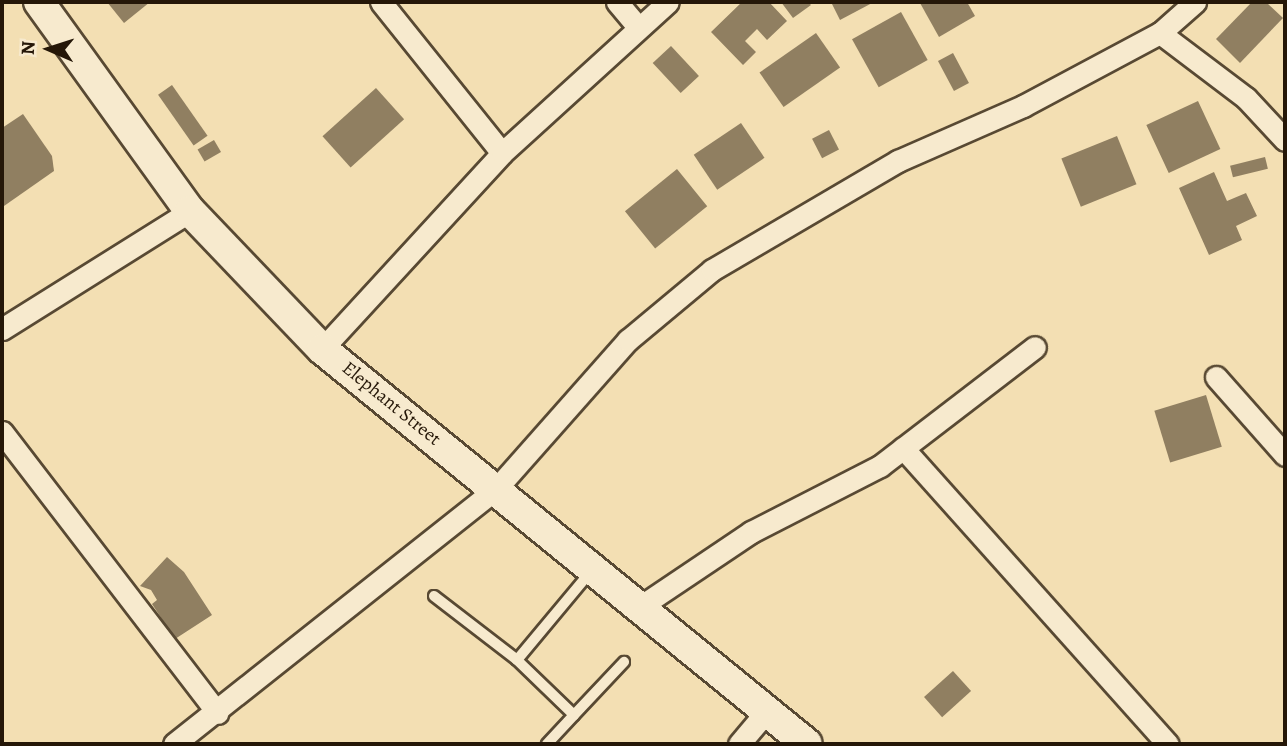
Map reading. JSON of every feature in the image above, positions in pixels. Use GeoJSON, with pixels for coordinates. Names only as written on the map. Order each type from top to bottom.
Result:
{"type":"FeatureCollection","features":[{"type":"Feature","properties":{"kind":"main road","name":"Elephant Street"},"geometry":{"type":"LineString","coordinates":[[38,2],[190,211],[322,349],[641,606],[807,744]]}},
{"type":"Feature","properties":{"kind":"street"},"geometry":{"type":"LineString","coordinates":[[381,2],[502,153]]}},
{"type":"Feature","properties":{"kind":"street"},"geometry":{"type":"LineString","coordinates":[[617,2],[638,27]]}},
{"type":"Feature","properties":{"kind":"street"},"geometry":{"type":"LineString","coordinates":[[322,349],[502,153],[668,2]]}},
{"type":"Feature","properties":{"kind":"street"},"geometry":{"type":"LineString","coordinates":[[174,744],[218,713],[496,489],[628,341],[712,270],[898,160],[1023,106],[1160,33],[1195,2]]}},
{"type":"Feature","properties":{"kind":"street"},"geometry":{"type":"LineString","coordinates":[[1160,33],[1246,97],[1285,140]]}},
{"type":"Feature","properties":{"kind":"street"},"geometry":{"type":"LineString","coordinates":[[2,329],[190,211]]}},
{"type":"Feature","properties":{"kind":"street"},"geometry":{"type":"LineString","coordinates":[[641,606],[751,532],[880,466],[1035,347]]}},
{"type":"Feature","properties":{"kind":"street"},"geometry":{"type":"LineString","coordinates":[[1216,377],[1285,454]]}},
{"type":"Feature","properties":{"kind":"street"},"geometry":{"type":"LineString","coordinates":[[2,432],[218,713]]}},
{"type":"Feature","properties":{"kind":"street"},"geometry":{"type":"LineString","coordinates":[[903,448],[1168,744]]}},
{"type":"Feature","properties":{"kind":"street"},"geometry":{"type":"LineString","coordinates":[[739,744],[766,712]]}},
{"type":"Feature","properties":{"kind":"street"},"geometry":{"type":"LineString","coordinates":[[197,727],[210,744]]}},
{"type":"Feature","properties":{"kind":"lane"},"geometry":{"type":"LineString","coordinates":[[517,660],[594,568]]}},
{"type":"Feature","properties":{"kind":"lane"},"geometry":{"type":"LineString","coordinates":[[434,596],[517,660],[573,715]]}},
{"type":"Feature","properties":{"kind":"lane"},"geometry":{"type":"LineString","coordinates":[[547,744],[624,662]]}},
{"type":"Feature","properties":{"kind":"building"},"geometry":{"type":"Polygon","coordinates":[[[107,2],[150,2],[124,23],[107,2]]]}},
{"type":"Feature","properties":{"kind":"building"},"geometry":{"type":"Polygon","coordinates":[[[742,2],[769,2],[787,21],[767,40],[757,29],[745,41],[756,52],[743,65],[711,32],[742,2]]]}},
{"type":"Feature","properties":{"kind":"building"},"geometry":{"type":"Polygon","coordinates":[[[781,2],[808,2],[811,5],[793,18],[781,2]]]}},
{"type":"Feature","properties":{"kind":"building"},"geometry":{"type":"Polygon","coordinates":[[[831,2],[874,2],[840,20],[831,2]]]}},
{"type":"Feature","properties":{"kind":"building"},"geometry":{"type":"Polygon","coordinates":[[[967,2],[975,16],[939,37],[920,3],[967,2]]]}},
{"type":"Feature","properties":{"kind":"building"},"geometry":{"type":"Polygon","coordinates":[[[1252,2],[1266,2],[1283,18],[1240,63],[1216,39],[1252,2]]]}},
{"type":"Feature","properties":{"kind":"building"},"geometry":{"type":"Polygon","coordinates":[[[901,12],[928,60],[879,87],[852,39],[901,12]]]}},
{"type":"Feature","properties":{"kind":"building"},"geometry":{"type":"Polygon","coordinates":[[[816,33],[840,67],[784,107],[759,73],[816,33]]]}},
{"type":"Feature","properties":{"kind":"building"},"geometry":{"type":"Polygon","coordinates":[[[671,46],[699,76],[681,93],[653,63],[671,46]]]}},
{"type":"Feature","properties":{"kind":"building"},"geometry":{"type":"Polygon","coordinates":[[[953,53],[969,83],[954,91],[938,61],[953,53]]]}},
{"type":"Feature","properties":{"kind":"building"},"geometry":{"type":"Polygon","coordinates":[[[172,85],[208,136],[194,146],[158,95],[172,85]]]}},
{"type":"Feature","properties":{"kind":"building"},"geometry":{"type":"Polygon","coordinates":[[[376,88],[404,119],[351,167],[322,136],[376,88]]]}},
{"type":"Feature","properties":{"kind":"building"},"geometry":{"type":"Polygon","coordinates":[[[1198,101],[1220,149],[1169,173],[1146,125],[1198,101]]]}},
{"type":"Feature","properties":{"kind":"building"},"geometry":{"type":"Polygon","coordinates":[[[23,114],[52,156],[54,171],[4,206],[2,128],[23,114]]]}},
{"type":"Feature","properties":{"kind":"building"},"geometry":{"type":"Polygon","coordinates":[[[741,123],[764,158],[717,190],[694,155],[741,123]]]}},
{"type":"Feature","properties":{"kind":"building"},"geometry":{"type":"Polygon","coordinates":[[[829,130],[839,150],[822,158],[812,139],[829,130]]]}},
{"type":"Feature","properties":{"kind":"building"},"geometry":{"type":"Polygon","coordinates":[[[1117,136],[1136,184],[1081,207],[1061,158],[1117,136]]]}},
{"type":"Feature","properties":{"kind":"building"},"geometry":{"type":"Polygon","coordinates":[[[214,140],[221,152],[205,162],[198,150],[214,140]]]}},
{"type":"Feature","properties":{"kind":"building"},"geometry":{"type":"Polygon","coordinates":[[[1265,157],[1268,169],[1233,177],[1230,166],[1265,157]]]}},
{"type":"Feature","properties":{"kind":"building"},"geometry":{"type":"Polygon","coordinates":[[[677,169],[707,206],[655,248],[625,211],[677,169]]]}},
{"type":"Feature","properties":{"kind":"building"},"geometry":{"type":"Polygon","coordinates":[[[1214,172],[1227,201],[1246,193],[1257,216],[1236,226],[1242,240],[1209,255],[1179,188],[1214,172]]]}},
{"type":"Feature","properties":{"kind":"building"},"geometry":{"type":"Polygon","coordinates":[[[1206,395],[1222,447],[1170,462],[1154,411],[1206,395]]]}},
{"type":"Feature","properties":{"kind":"building"},"geometry":{"type":"Polygon","coordinates":[[[167,557],[184,572],[212,615],[175,639],[152,604],[157,600],[151,590],[140,586],[167,557]]]}},
{"type":"Feature","properties":{"kind":"building"},"geometry":{"type":"Polygon","coordinates":[[[953,671],[971,691],[942,717],[924,697],[953,671]]]}}]}
